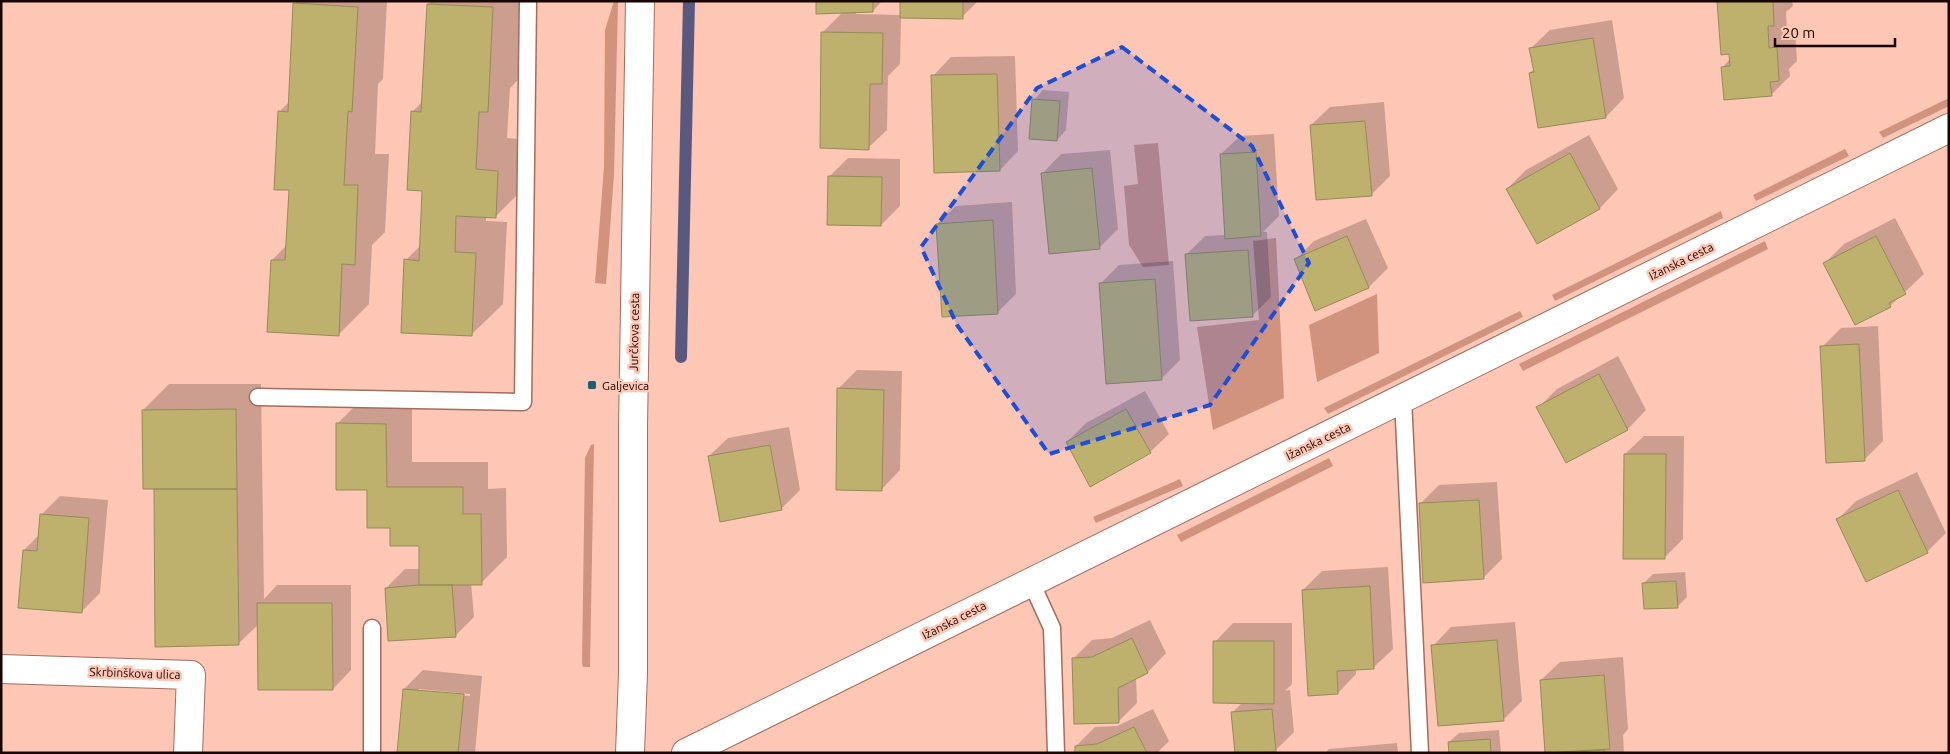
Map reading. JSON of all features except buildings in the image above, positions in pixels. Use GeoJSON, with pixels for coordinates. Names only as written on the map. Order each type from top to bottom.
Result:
{"type":"FeatureCollection","features":[{"type":"Feature","properties":{"kind":"main road","name":"Jurčkova cesta"},"geometry":{"type":"LineString","coordinates":[[630,753],[640,1]]}},
{"type":"Feature","properties":{"kind":"main road","name":"Ižanska cesta"},"geometry":{"type":"LineString","coordinates":[[686,753],[1949,128]]}},
{"type":"Feature","properties":{"kind":"main road","name":"Skrbinškova ulica"},"geometry":{"type":"LineString","coordinates":[[1,670],[191,675],[188,753]]}},
{"type":"Feature","properties":{"kind":"lane"},"geometry":{"type":"LineString","coordinates":[[258,397],[523,402],[528,1]]}},
{"type":"Feature","properties":{"kind":"lane"},"geometry":{"type":"LineString","coordinates":[[1403,399],[1420,753]]}},
{"type":"Feature","properties":{"kind":"lane"},"geometry":{"type":"LineString","coordinates":[[1031,582],[1052,628],[1056,753]]}},
{"type":"Feature","properties":{"kind":"lane"},"geometry":{"type":"LineString","coordinates":[[372,628],[372,753]]}},
{"type":"Feature","properties":{"kind":"highlighted area"},"geometry":{"type":"Polygon","coordinates":[[[1122,47],[1252,146],[1309,263],[1210,405],[1049,454],[957,325],[921,247],[1037,88],[1122,47]]]}},
{"type":"Feature","properties":{"kind":"shaded area"},"geometry":{"type":"Polygon","coordinates":[[[614,1],[618,1],[614,174],[606,284],[595,283],[604,167],[605,30],[614,1]]]}},
{"type":"Feature","properties":{"kind":"shaded area"},"geometry":{"type":"Polygon","coordinates":[[[1949,98],[1949,106],[1883,138],[1879,132],[1949,98]]]}},
{"type":"Feature","properties":{"kind":"shaded area"},"geometry":{"type":"Polygon","coordinates":[[[1158,143],[1169,265],[1143,267],[1129,245],[1124,186],[1138,184],[1134,145],[1158,143]]]}},
{"type":"Feature","properties":{"kind":"shaded area"},"geometry":{"type":"Polygon","coordinates":[[[1845,149],[1849,156],[1756,201],[1753,195],[1845,149]]]}},
{"type":"Feature","properties":{"kind":"shaded area"},"geometry":{"type":"Polygon","coordinates":[[[1721,211],[1723,218],[1555,301],[1552,295],[1721,211]]]}},
{"type":"Feature","properties":{"kind":"shaded area"},"geometry":{"type":"Polygon","coordinates":[[[1276,238],[1284,398],[1213,430],[1197,327],[1259,320],[1253,241],[1276,238]]]}},
{"type":"Feature","properties":{"kind":"shaded area"},"geometry":{"type":"Polygon","coordinates":[[[1765,241],[1768,249],[1523,371],[1519,364],[1765,241]]]}},
{"type":"Feature","properties":{"kind":"shaded area"},"geometry":{"type":"Polygon","coordinates":[[[1377,294],[1379,353],[1317,382],[1309,325],[1377,294]]]}},
{"type":"Feature","properties":{"kind":"shaded area"},"geometry":{"type":"Polygon","coordinates":[[[1520,311],[1523,317],[1328,414],[1324,408],[1520,311]]]}},
{"type":"Feature","properties":{"kind":"shaded area"},"geometry":{"type":"Polygon","coordinates":[[[594,444],[590,667],[583,667],[585,458],[591,445],[594,444]]]}},
{"type":"Feature","properties":{"kind":"shaded area"},"geometry":{"type":"Polygon","coordinates":[[[1329,458],[1333,466],[1181,542],[1177,535],[1329,458]]]}},
{"type":"Feature","properties":{"kind":"shaded area"},"geometry":{"type":"Polygon","coordinates":[[[1180,479],[1183,486],[1096,523],[1093,517],[1180,479]]]}},
{"type":"Feature","properties":{"kind":"waterway"},"geometry":{"type":"LineString","coordinates":[[681,357],[689,1]]}},
{"type":"Feature","properties":{"kind":"place","name":"Galjevica"},"geometry":{"type":"Point","coordinates":[592,385]}}]}
